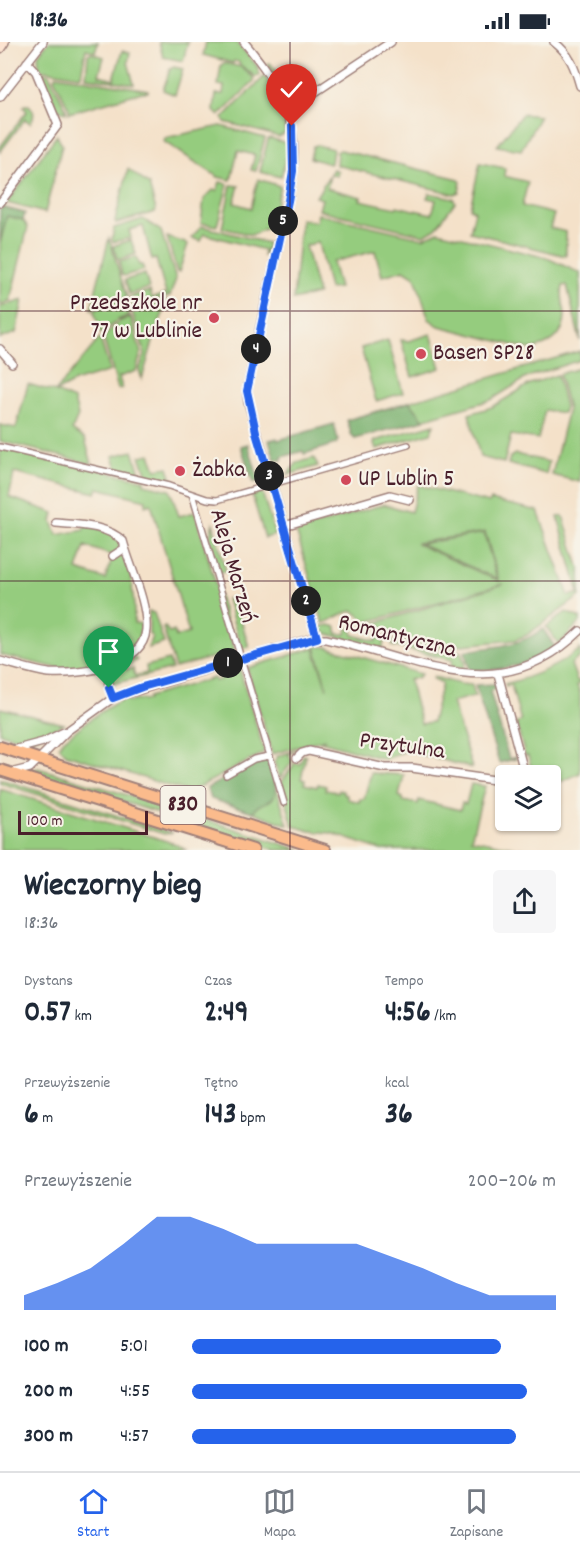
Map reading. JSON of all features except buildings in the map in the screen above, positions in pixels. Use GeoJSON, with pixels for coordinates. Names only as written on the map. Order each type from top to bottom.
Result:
{"type":"FeatureCollection","features":[{"type":"Feature","properties":{"kind":"main road"},"geometry":{"type":"LineString","coordinates":[[0,48],[4,42]]}},
{"type":"Feature","properties":{"kind":"main road","name":"830"},"geometry":{"type":"LineString","coordinates":[[0,747],[325,850]]}},
{"type":"Feature","properties":{"kind":"main road","name":"830"},"geometry":{"type":"LineString","coordinates":[[6,771],[253,850]]}},
{"type":"Feature","properties":{"kind":"street"},"geometry":{"type":"LineString","coordinates":[[0,97],[43,42]]}},
{"type":"Feature","properties":{"kind":"street"},"geometry":{"type":"LineString","coordinates":[[244,42],[263,65],[288,111],[292,126],[293,171],[247,391],[257,436],[317,638]]}},
{"type":"Feature","properties":{"kind":"street"},"geometry":{"type":"LineString","coordinates":[[288,111],[391,42]]}},
{"type":"Feature","properties":{"kind":"street"},"geometry":{"type":"LineString","coordinates":[[554,42],[573,63],[580,86]]}},
{"type":"Feature","properties":{"kind":"street"},"geometry":{"type":"LineString","coordinates":[[0,203],[58,125],[36,72],[27,62]]}},
{"type":"Feature","properties":{"kind":"street"},"geometry":{"type":"LineString","coordinates":[[0,349],[12,363]]}},
{"type":"Feature","properties":{"kind":"street"},"geometry":{"type":"LineString","coordinates":[[192,494],[217,500],[408,445]]}},
{"type":"Feature","properties":{"kind":"street","name":"Aleja Marzeń"},"geometry":{"type":"LineString","coordinates":[[0,447],[169,486],[192,494],[284,804]]}},
{"type":"Feature","properties":{"kind":"street"},"geometry":{"type":"LineString","coordinates":[[284,526],[390,495],[410,500]]}},
{"type":"Feature","properties":{"kind":"street"},"geometry":{"type":"LineString","coordinates":[[0,661],[47,673],[68,674],[121,662],[136,651],[146,632],[145,612],[123,541],[114,533],[85,525],[56,523]]}},
{"type":"Feature","properties":{"kind":"street"},"geometry":{"type":"LineString","coordinates":[[113,556],[125,548]]}},
{"type":"Feature","properties":{"kind":"street","name":"Romantyczna"},"geometry":{"type":"LineString","coordinates":[[11,751],[43,742],[67,731],[113,698],[317,638],[466,675],[515,671],[546,658],[580,631]]}},
{"type":"Feature","properties":{"kind":"street"},"geometry":{"type":"LineString","coordinates":[[108,666],[109,688],[113,698]]}},
{"type":"Feature","properties":{"kind":"street"},"geometry":{"type":"LineString","coordinates":[[498,674],[522,765]]}},
{"type":"Feature","properties":{"kind":"street","name":"Romantyczna"},"geometry":{"type":"LineString","coordinates":[[40,760],[67,731]]}},
{"type":"Feature","properties":{"kind":"street","name":"Przytulna"},"geometry":{"type":"LineString","coordinates":[[297,758],[309,750],[385,768],[412,768],[495,780]]}},
{"type":"Feature","properties":{"kind":"street"},"geometry":{"type":"LineString","coordinates":[[226,775],[254,759],[269,756]]}},
{"type":"Feature","properties":{"kind":"street"},"geometry":{"type":"LineString","coordinates":[[6,771],[30,768],[40,760]]}},
{"type":"Feature","properties":{"kind":"green space"},"geometry":{"type":"Polygon","coordinates":[[[48,42],[98,42],[95,52],[86,49],[79,76],[39,69],[38,55],[48,42]]]}},
{"type":"Feature","properties":{"kind":"green space"},"geometry":{"type":"Polygon","coordinates":[[[159,42],[188,42],[183,61],[163,57],[159,42]]]}},
{"type":"Feature","properties":{"kind":"green space"},"geometry":{"type":"Polygon","coordinates":[[[206,42],[236,42],[258,67],[260,74],[256,77],[239,62],[234,61],[233,63],[203,55],[206,42]]]}},
{"type":"Feature","properties":{"kind":"green space"},"geometry":{"type":"Polygon","coordinates":[[[122,51],[130,53],[128,62],[134,84],[86,77],[88,54],[91,53],[104,57],[99,75],[114,79],[122,51]]]}},
{"type":"Feature","properties":{"kind":"green space"},"geometry":{"type":"Polygon","coordinates":[[[224,63],[241,67],[254,78],[254,81],[219,116],[214,111],[216,94],[223,94],[224,86],[218,85],[221,65],[224,63]]]}},
{"type":"Feature","properties":{"kind":"green space"},"geometry":{"type":"Polygon","coordinates":[[[270,63],[299,97],[293,100],[288,97],[267,64],[270,63]]]}},
{"type":"Feature","properties":{"kind":"green space"},"geometry":{"type":"Polygon","coordinates":[[[174,67],[183,69],[175,95],[163,90],[170,69],[174,67]]]}},
{"type":"Feature","properties":{"kind":"green space"},"geometry":{"type":"Polygon","coordinates":[[[41,72],[49,74],[66,113],[57,108],[41,72]]]}},
{"type":"Feature","properties":{"kind":"green space"},"geometry":{"type":"Polygon","coordinates":[[[56,75],[148,90],[148,92],[69,113],[54,78],[56,75]]]}},
{"type":"Feature","properties":{"kind":"green space"},"geometry":{"type":"Polygon","coordinates":[[[265,76],[279,101],[287,123],[285,133],[279,137],[225,122],[223,118],[265,76]]]}},
{"type":"Feature","properties":{"kind":"green space"},"geometry":{"type":"Polygon","coordinates":[[[29,105],[34,114],[32,121],[30,123],[25,119],[0,152],[0,147],[27,111],[23,107],[29,105]]]}},
{"type":"Feature","properties":{"kind":"green space"},"geometry":{"type":"Polygon","coordinates":[[[522,114],[540,116],[521,150],[497,146],[522,114]]]}},
{"type":"Feature","properties":{"kind":"green space"},"geometry":{"type":"Polygon","coordinates":[[[221,126],[265,138],[256,171],[251,170],[255,155],[238,151],[231,180],[218,177],[163,141],[165,138],[221,126]]]}},
{"type":"Feature","properties":{"kind":"green space"},"geometry":{"type":"Polygon","coordinates":[[[57,135],[62,145],[45,213],[7,203],[57,135]]]}},
{"type":"Feature","properties":{"kind":"green space"},"geometry":{"type":"Polygon","coordinates":[[[270,138],[286,143],[287,153],[281,177],[260,172],[270,138]]]}},
{"type":"Feature","properties":{"kind":"green space"},"geometry":{"type":"Polygon","coordinates":[[[313,146],[333,149],[331,163],[310,158],[313,146]]]}},
{"type":"Feature","properties":{"kind":"green space"},"geometry":{"type":"Polygon","coordinates":[[[340,150],[459,179],[461,182],[459,192],[454,194],[336,165],[337,152],[340,150]]]}},
{"type":"Feature","properties":{"kind":"green space"},"geometry":{"type":"Polygon","coordinates":[[[480,163],[505,168],[504,176],[528,182],[522,206],[554,214],[550,228],[566,232],[566,256],[470,232],[475,211],[470,208],[480,163]]]}},
{"type":"Feature","properties":{"kind":"green space"},"geometry":{"type":"Polygon","coordinates":[[[128,169],[149,185],[156,210],[116,223],[115,221],[128,169]]]}},
{"type":"Feature","properties":{"kind":"green space"},"geometry":{"type":"Polygon","coordinates":[[[333,169],[338,171],[337,176],[330,174],[327,188],[361,197],[360,200],[432,214],[436,200],[427,198],[429,193],[453,198],[455,202],[436,228],[424,235],[319,210],[322,199],[316,197],[333,169]]]}},
{"type":"Feature","properties":{"kind":"green space"},"geometry":{"type":"Polygon","coordinates":[[[258,179],[280,186],[271,226],[252,235],[222,228],[231,185],[239,186],[234,203],[251,208],[258,179]]]}},
{"type":"Feature","properties":{"kind":"green space"},"geometry":{"type":"Polygon","coordinates":[[[220,182],[228,184],[217,226],[201,223],[204,199],[213,190],[217,191],[220,182]]]}},
{"type":"Feature","properties":{"kind":"green space"},"geometry":{"type":"Polygon","coordinates":[[[2,207],[25,213],[23,220],[7,216],[0,243],[0,210],[2,207]]]}},
{"type":"Feature","properties":{"kind":"green space"},"geometry":{"type":"Polygon","coordinates":[[[318,214],[423,238],[438,231],[547,258],[580,273],[580,341],[567,285],[563,286],[562,290],[565,315],[562,329],[549,343],[529,349],[439,326],[429,319],[415,277],[404,270],[382,276],[375,251],[332,262],[339,288],[329,289],[318,242],[305,246],[318,294],[293,300],[301,219],[316,222],[318,214]]]}},
{"type":"Feature","properties":{"kind":"green space"},"geometry":{"type":"Polygon","coordinates":[[[7,215],[23,220],[28,227],[10,301],[0,305],[0,243],[7,215]]]}},
{"type":"Feature","properties":{"kind":"green space"},"geometry":{"type":"Polygon","coordinates":[[[143,219],[161,231],[176,279],[170,296],[133,307],[130,297],[150,291],[152,298],[166,294],[156,259],[152,260],[143,226],[129,230],[131,238],[113,242],[112,240],[114,228],[143,219]]]}},
{"type":"Feature","properties":{"kind":"green space"},"geometry":{"type":"Polygon","coordinates":[[[201,226],[268,243],[265,255],[263,256],[264,250],[204,234],[201,241],[192,238],[201,226]]]}},
{"type":"Feature","properties":{"kind":"green space"},"geometry":{"type":"Polygon","coordinates":[[[167,237],[188,244],[179,272],[177,272],[167,237]]]}},
{"type":"Feature","properties":{"kind":"green space"},"geometry":{"type":"Polygon","coordinates":[[[109,238],[127,298],[110,304],[125,300],[130,315],[118,320],[101,334],[94,311],[102,306],[91,309],[109,238]]]}},
{"type":"Feature","properties":{"kind":"green space"},"geometry":{"type":"Polygon","coordinates":[[[131,240],[136,254],[118,260],[113,246],[131,240]]]}},
{"type":"Feature","properties":{"kind":"green space"},"geometry":{"type":"Polygon","coordinates":[[[136,257],[144,270],[122,275],[119,262],[136,257]]]}},
{"type":"Feature","properties":{"kind":"green space"},"geometry":{"type":"Polygon","coordinates":[[[145,274],[149,288],[129,294],[125,280],[145,274]]]}},
{"type":"Feature","properties":{"kind":"green space"},"geometry":{"type":"Polygon","coordinates":[[[23,300],[16,333],[0,339],[0,307],[23,300]]]}},
{"type":"Feature","properties":{"kind":"green space"},"geometry":{"type":"Polygon","coordinates":[[[166,300],[168,302],[157,328],[142,379],[139,370],[145,354],[132,311],[166,300]]]}},
{"type":"Feature","properties":{"kind":"green space"},"geometry":{"type":"Polygon","coordinates":[[[131,317],[141,353],[136,371],[119,377],[122,388],[118,389],[103,337],[120,321],[131,317]]]}},
{"type":"Feature","properties":{"kind":"green space","name":"Basen SP28"},"geometry":{"type":"Polygon","coordinates":[[[431,334],[441,368],[412,377],[401,340],[408,341],[431,334]]]}},
{"type":"Feature","properties":{"kind":"green space"},"geometry":{"type":"Polygon","coordinates":[[[100,338],[110,371],[74,382],[56,392],[74,400],[78,416],[72,430],[85,439],[92,464],[0,441],[0,425],[16,428],[28,384],[55,392],[100,338]]]}},
{"type":"Feature","properties":{"kind":"green space"},"geometry":{"type":"Polygon","coordinates":[[[388,340],[403,393],[376,401],[361,348],[388,340]]]}},
{"type":"Feature","properties":{"kind":"green space"},"geometry":{"type":"Polygon","coordinates":[[[580,351],[580,360],[528,377],[491,400],[355,439],[352,436],[347,420],[580,351]]]}},
{"type":"Feature","properties":{"kind":"green space"},"geometry":{"type":"Polygon","coordinates":[[[580,368],[580,482],[552,475],[568,409],[559,374],[580,368]]]}},
{"type":"Feature","properties":{"kind":"green space"},"geometry":{"type":"Polygon","coordinates":[[[557,375],[565,407],[563,413],[545,410],[538,439],[511,435],[504,463],[480,457],[469,414],[492,407],[530,384],[557,375]]]}},
{"type":"Feature","properties":{"kind":"green space"},"geometry":{"type":"Polygon","coordinates":[[[410,402],[424,420],[355,439],[352,436],[347,420],[410,402]]]}},
{"type":"Feature","properties":{"kind":"green space"},"geometry":{"type":"Polygon","coordinates":[[[334,424],[338,440],[336,444],[275,460],[269,440],[277,438],[278,440],[334,424]]]}},
{"type":"Feature","properties":{"kind":"green space"},"geometry":{"type":"Polygon","coordinates":[[[434,424],[431,433],[376,449],[375,441],[434,424]]]}},
{"type":"Feature","properties":{"kind":"green space"},"geometry":{"type":"Polygon","coordinates":[[[248,444],[259,481],[253,483],[241,446],[248,444]]]}},
{"type":"Feature","properties":{"kind":"green space"},"geometry":{"type":"Polygon","coordinates":[[[0,447],[144,480],[144,484],[170,490],[179,516],[195,512],[235,651],[175,668],[163,628],[165,627],[170,633],[174,631],[176,637],[189,633],[151,504],[145,506],[146,500],[98,488],[96,493],[14,473],[9,497],[54,513],[52,521],[57,535],[84,530],[85,525],[113,533],[119,539],[124,548],[130,575],[134,623],[142,624],[138,641],[128,652],[85,667],[62,669],[0,655],[0,447]],[[85,546],[77,570],[105,579],[113,556],[85,546]]]}},
{"type":"Feature","properties":{"kind":"green space"},"geometry":{"type":"Polygon","coordinates":[[[133,451],[141,476],[118,470],[113,456],[133,451]]]}},
{"type":"Feature","properties":{"kind":"green space"},"geometry":{"type":"Polygon","coordinates":[[[150,454],[156,469],[168,467],[172,480],[147,475],[140,456],[150,454]]]}},
{"type":"Feature","properties":{"kind":"green space"},"geometry":{"type":"Polygon","coordinates":[[[515,454],[549,462],[546,474],[508,464],[510,457],[515,454]]]}},
{"type":"Feature","properties":{"kind":"green space"},"geometry":{"type":"Polygon","coordinates":[[[314,458],[318,466],[287,475],[297,463],[314,458]]]}},
{"type":"Feature","properties":{"kind":"green space"},"geometry":{"type":"Polygon","coordinates":[[[418,485],[489,503],[491,500],[538,511],[569,596],[579,593],[558,517],[563,516],[580,570],[580,596],[527,635],[515,640],[431,648],[403,639],[372,624],[504,584],[367,622],[354,611],[323,623],[295,527],[300,525],[301,530],[384,504],[411,512],[418,485]],[[485,532],[417,543],[417,544],[499,581],[485,532]]]}},
{"type":"Feature","properties":{"kind":"green space"},"geometry":{"type":"Polygon","coordinates":[[[262,492],[275,535],[265,538],[252,495],[262,492]]]}},
{"type":"Feature","properties":{"kind":"green space"},"geometry":{"type":"Polygon","coordinates":[[[213,523],[226,571],[219,573],[209,538],[213,523]]]}},
{"type":"Feature","properties":{"kind":"green space"},"geometry":{"type":"Polygon","coordinates":[[[484,533],[497,579],[420,544],[484,533]]]}},
{"type":"Feature","properties":{"kind":"green space"},"geometry":{"type":"Polygon","coordinates":[[[234,597],[249,647],[241,649],[227,599],[234,597]]]}},
{"type":"Feature","properties":{"kind":"green space"},"geometry":{"type":"Polygon","coordinates":[[[149,611],[154,613],[164,643],[148,648],[152,636],[149,634],[149,611]]]}},
{"type":"Feature","properties":{"kind":"green space"},"geometry":{"type":"Polygon","coordinates":[[[566,612],[580,618],[580,622],[559,644],[546,627],[566,612]]]}},
{"type":"Feature","properties":{"kind":"green space"},"geometry":{"type":"Polygon","coordinates":[[[329,625],[337,627],[337,634],[346,634],[347,628],[352,629],[353,635],[376,641],[378,635],[385,638],[382,650],[325,633],[319,627],[329,625]]]}},
{"type":"Feature","properties":{"kind":"green space"},"geometry":{"type":"Polygon","coordinates":[[[543,629],[555,647],[546,653],[514,666],[469,670],[465,651],[515,643],[543,629]]]}},
{"type":"Feature","properties":{"kind":"green space"},"geometry":{"type":"Polygon","coordinates":[[[394,640],[432,652],[460,651],[465,662],[463,669],[451,667],[452,660],[392,646],[394,640]]]}},
{"type":"Feature","properties":{"kind":"green space"},"geometry":{"type":"Polygon","coordinates":[[[315,646],[327,647],[421,674],[409,680],[421,724],[432,722],[442,683],[433,679],[434,677],[472,685],[475,696],[452,702],[472,768],[416,753],[414,748],[384,759],[321,741],[325,739],[272,754],[247,668],[314,648],[327,689],[315,646]]]}},
{"type":"Feature","properties":{"kind":"green space"},"geometry":{"type":"Polygon","coordinates":[[[580,649],[580,657],[571,664],[577,681],[580,681],[577,685],[580,693],[580,773],[561,781],[561,765],[530,765],[528,756],[525,756],[516,723],[521,721],[511,685],[506,686],[505,684],[544,671],[580,649]]]}},
{"type":"Feature","properties":{"kind":"green space"},"geometry":{"type":"Polygon","coordinates":[[[134,657],[137,660],[126,666],[127,670],[133,668],[135,676],[147,673],[146,666],[169,660],[172,669],[113,684],[110,673],[114,667],[134,657]]]}},
{"type":"Feature","properties":{"kind":"green space"},"geometry":{"type":"Polygon","coordinates":[[[240,670],[264,751],[195,789],[192,793],[66,754],[59,746],[62,741],[94,717],[128,697],[129,702],[148,700],[148,697],[214,678],[215,681],[220,680],[219,676],[240,670]]]}},
{"type":"Feature","properties":{"kind":"green space"},"geometry":{"type":"Polygon","coordinates":[[[495,684],[496,689],[490,691],[509,759],[516,757],[516,759],[499,763],[475,685],[495,684]]]}},
{"type":"Feature","properties":{"kind":"green space"},"geometry":{"type":"Polygon","coordinates":[[[0,708],[64,724],[32,739],[24,740],[0,733],[0,708]]]}},
{"type":"Feature","properties":{"kind":"green space"},"geometry":{"type":"Polygon","coordinates":[[[297,750],[289,754],[292,762],[280,778],[274,762],[278,756],[297,750]]]}},
{"type":"Feature","properties":{"kind":"green space"},"geometry":{"type":"Polygon","coordinates":[[[303,755],[306,756],[301,779],[305,780],[304,784],[317,787],[318,784],[326,786],[325,790],[343,791],[347,799],[359,802],[360,799],[364,799],[371,773],[404,775],[399,796],[403,798],[403,801],[418,804],[419,800],[460,810],[462,803],[466,804],[471,784],[485,786],[471,839],[528,850],[381,850],[331,833],[310,831],[293,826],[281,783],[295,763],[300,764],[303,755]]]}},
{"type":"Feature","properties":{"kind":"green space"},"geometry":{"type":"Polygon","coordinates":[[[268,758],[276,787],[273,798],[269,801],[258,806],[253,812],[211,799],[207,788],[256,761],[268,758]]]}},
{"type":"Feature","properties":{"kind":"green space"},"geometry":{"type":"Polygon","coordinates":[[[38,768],[180,811],[177,819],[30,772],[38,768]]]}},
{"type":"Feature","properties":{"kind":"green space"},"geometry":{"type":"Polygon","coordinates":[[[0,779],[173,833],[164,834],[0,783],[0,779]]]}},
{"type":"Feature","properties":{"kind":"green space"},"geometry":{"type":"Polygon","coordinates":[[[276,786],[288,825],[253,812],[257,805],[272,798],[276,786]]]}},
{"type":"Feature","properties":{"kind":"green space"},"geometry":{"type":"Polygon","coordinates":[[[0,789],[173,843],[187,850],[0,850],[0,789]]]}},
{"type":"Feature","properties":{"kind":"green space"},"geometry":{"type":"Polygon","coordinates":[[[188,814],[301,850],[276,850],[186,822],[188,814]]]}},
{"type":"Feature","properties":{"kind":"place","name":"Przedszkole nr 77 w Lublinie"},"geometry":{"type":"Point","coordinates":[214,318]}},
{"type":"Feature","properties":{"kind":"place","name":"Basen SP28"},"geometry":{"type":"Point","coordinates":[421,354]}},
{"type":"Feature","properties":{"kind":"place","name":"Żabka"},"geometry":{"type":"Point","coordinates":[180,471]}},
{"type":"Feature","properties":{"kind":"place","name":"UP Lublin 5"},"geometry":{"type":"Point","coordinates":[346,480]}},
{"type":"Feature","properties":{"kind":"route"},"geometry":{"type":"LineString","coordinates":[[109,688],[113,698],[142,687],[317,638],[257,436],[247,391],[288,201],[293,171],[292,126]]}}]}
